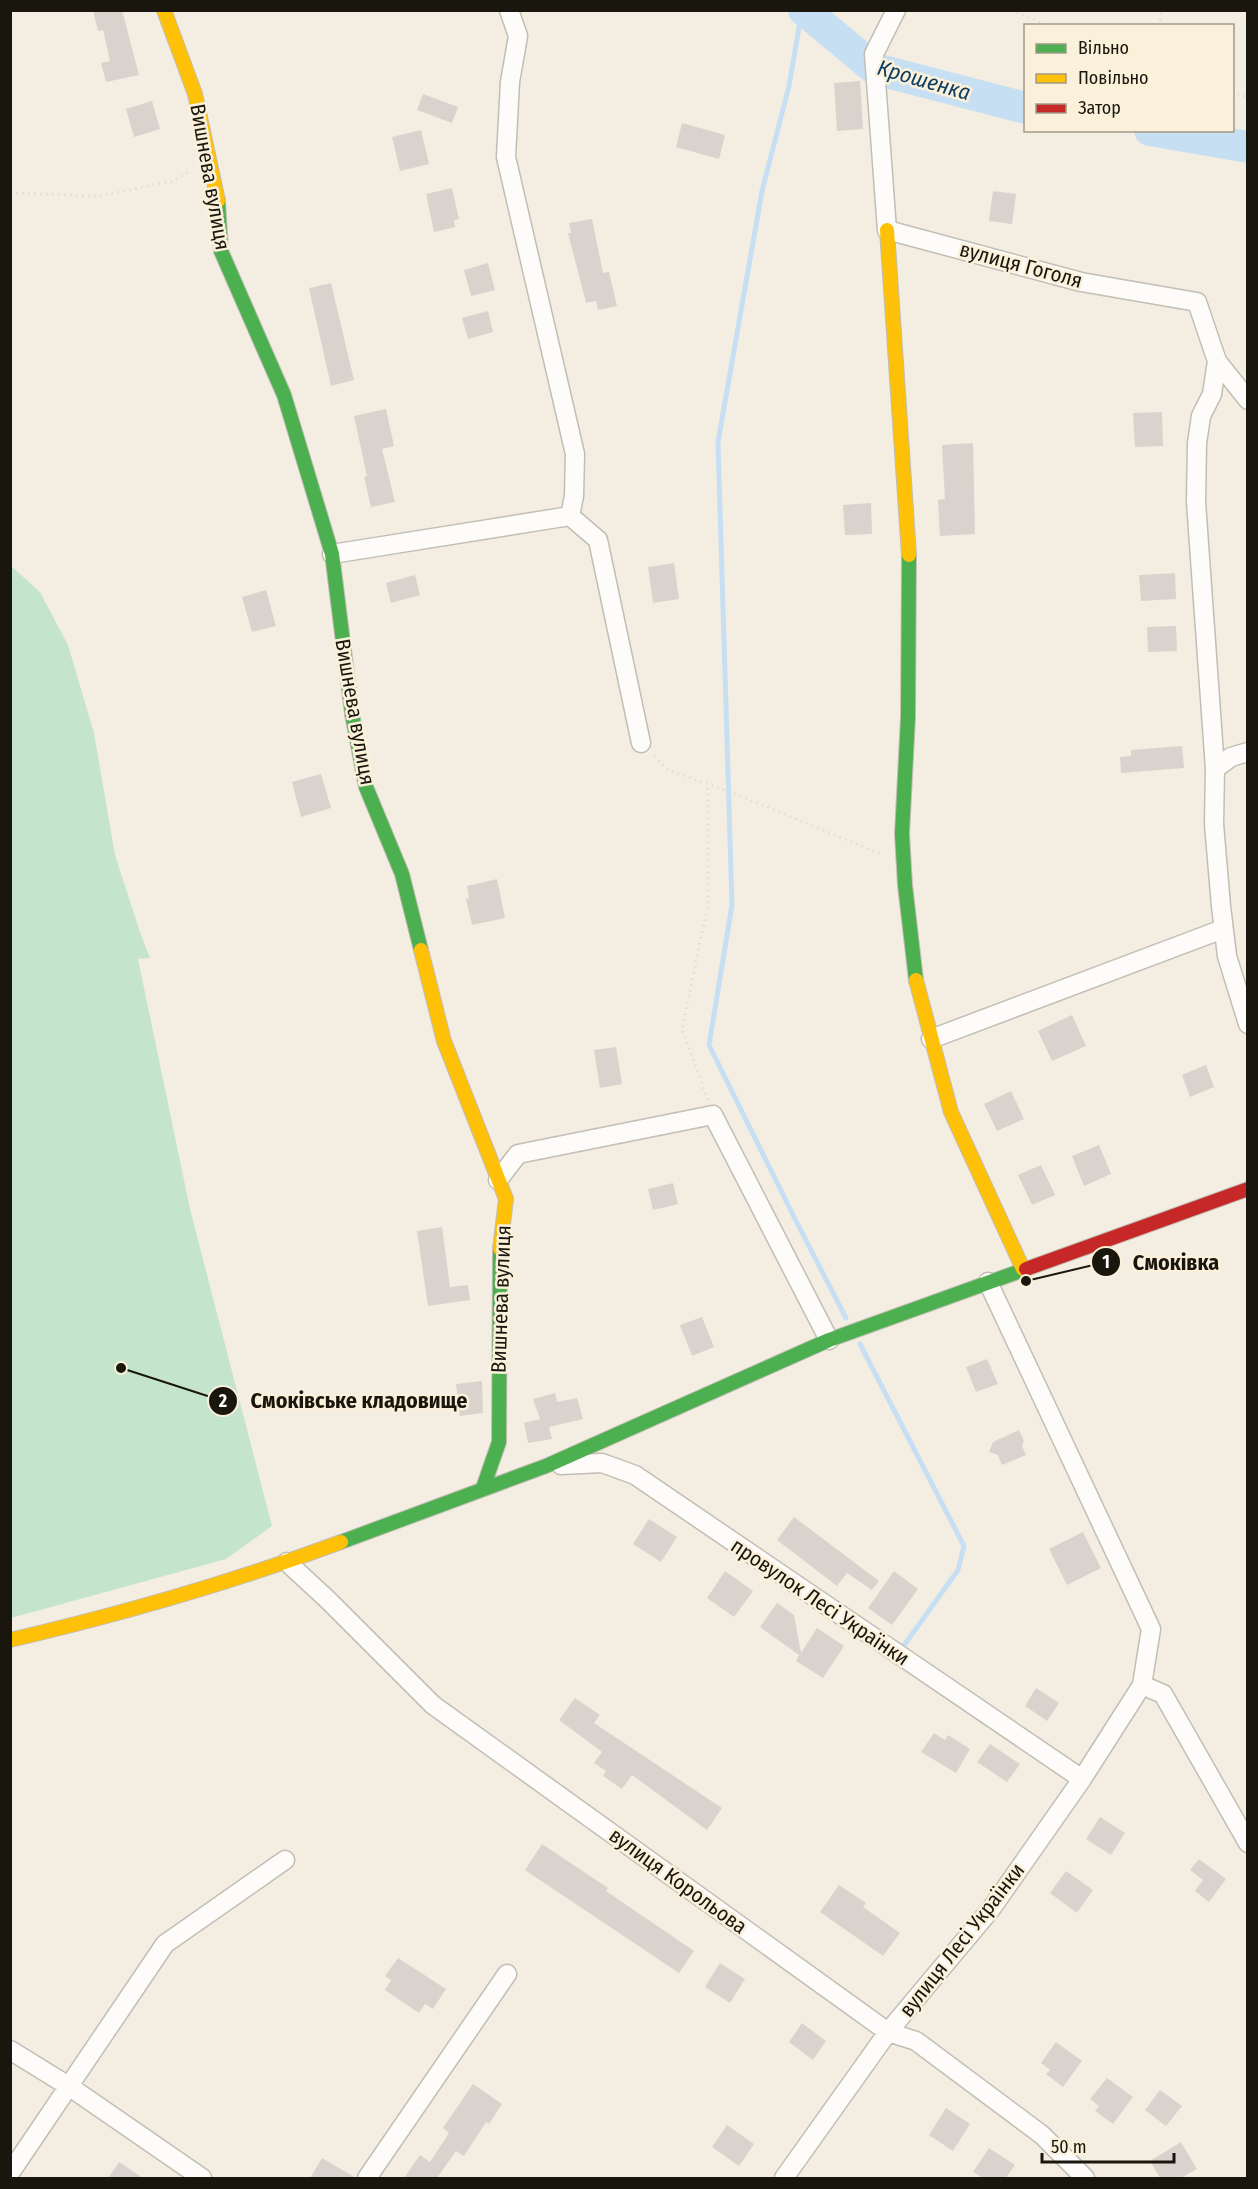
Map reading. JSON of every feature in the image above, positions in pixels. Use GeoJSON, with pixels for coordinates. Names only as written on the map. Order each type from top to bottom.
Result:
{"type":"FeatureCollection","features":[{"type":"Feature","properties":{"kind":"street","name":"Вишнева вулиця"},"geometry":{"type":"LineString","coordinates":[[164,10],[195,94],[218,202],[221,251],[284,395],[332,554],[352,714],[366,786],[402,874],[444,1041],[506,1199],[498,1260],[499,1442],[483,1488]]}},
{"type":"Feature","properties":{"kind":"street"},"geometry":{"type":"LineString","coordinates":[[509,10],[518,36],[510,82],[506,157],[575,454],[574,496],[570,516]]}},
{"type":"Feature","properties":{"kind":"street"},"geometry":{"type":"LineString","coordinates":[[896,10],[874,54],[910,568],[908,717],[902,834],[904,864],[917,989],[951,1112],[1023,1269]]}},
{"type":"Feature","properties":{"kind":"street","name":"вулиця Гоголя"},"geometry":{"type":"LineString","coordinates":[[887,230],[1081,282],[1197,302],[1216,361],[1248,400]]}},
{"type":"Feature","properties":{"kind":"street"},"geometry":{"type":"LineString","coordinates":[[1216,361],[1212,394],[1201,416],[1197,443],[1196,502],[1215,769],[1214,824],[1223,929],[1227,956],[1248,1024]]}},
{"type":"Feature","properties":{"kind":"street"},"geometry":{"type":"LineString","coordinates":[[332,554],[570,516],[598,540],[641,742]]}},
{"type":"Feature","properties":{"kind":"street"},"geometry":{"type":"LineString","coordinates":[[1215,769],[1231,757],[1248,752]]}},
{"type":"Feature","properties":{"kind":"street"},"geometry":{"type":"LineString","coordinates":[[931,1039],[1223,929]]}},
{"type":"Feature","properties":{"kind":"street"},"geometry":{"type":"LineString","coordinates":[[498,1180],[518,1154],[713,1115],[828,1340]]}},
{"type":"Feature","properties":{"kind":"street"},"geometry":{"type":"LineString","coordinates":[[10,1640],[86,1622],[287,1562],[546,1466],[828,1340],[1248,1189]]}},
{"type":"Feature","properties":{"kind":"street","name":"вулиця Лесі Українки"},"geometry":{"type":"LineString","coordinates":[[784,2178],[888,2032],[991,1910],[1082,1779],[1142,1685],[1151,1629],[988,1282]]}},
{"type":"Feature","properties":{"kind":"street","name":"провулок Лесі Українки"},"geometry":{"type":"LineString","coordinates":[[546,1466],[602,1463],[635,1475],[1082,1779]]}},
{"type":"Feature","properties":{"kind":"street","name":"вулиця Корольова"},"geometry":{"type":"LineString","coordinates":[[287,1562],[433,1705],[888,2032],[916,2041],[1042,2135],[1085,2178]]}},
{"type":"Feature","properties":{"kind":"street"},"geometry":{"type":"LineString","coordinates":[[1142,1685],[1163,1694],[1248,1843]]}},
{"type":"Feature","properties":{"kind":"street"},"geometry":{"type":"LineString","coordinates":[[10,2173],[165,1944],[285,1860]]}},
{"type":"Feature","properties":{"kind":"street"},"geometry":{"type":"LineString","coordinates":[[367,2178],[507,1974]]}},
{"type":"Feature","properties":{"kind":"street"},"geometry":{"type":"LineString","coordinates":[[10,2050],[70,2087],[201,2178]]}},
{"type":"Feature","properties":{"kind":"path"},"geometry":{"type":"LineString","coordinates":[[1011,10],[1044,24]]}},
{"type":"Feature","properties":{"kind":"path"},"geometry":{"type":"LineString","coordinates":[[10,193],[100,196],[173,181],[208,159]]}},
{"type":"Feature","properties":{"kind":"path"},"geometry":{"type":"LineString","coordinates":[[641,742],[668,770],[735,794],[904,864]]}},
{"type":"Feature","properties":{"kind":"path"},"geometry":{"type":"LineString","coordinates":[[708,784],[708,904],[682,1029],[713,1115]]}},
{"type":"Feature","properties":{"kind":"green space"},"geometry":{"type":"Polygon","coordinates":[[[10,565],[40,592],[68,645],[94,733],[115,855],[150,958],[138,959],[190,1209],[272,1526],[226,1559],[11,1618],[10,565]]]}},
{"type":"Feature","properties":{"kind":"building"},"geometry":{"type":"Polygon","coordinates":[[[93,10],[122,10],[139,75],[106,82],[101,63],[110,61],[103,30],[98,31],[93,10]]]}},
{"type":"Feature","properties":{"kind":"building"},"geometry":{"type":"Polygon","coordinates":[[[860,81],[863,129],[837,131],[834,83],[860,81]]]}},
{"type":"Feature","properties":{"kind":"building"},"geometry":{"type":"Polygon","coordinates":[[[423,94],[458,107],[452,123],[417,110],[423,94]]]}},
{"type":"Feature","properties":{"kind":"building"},"geometry":{"type":"Polygon","coordinates":[[[152,101],[160,129],[134,137],[126,109],[152,101]]]}},
{"type":"Feature","properties":{"kind":"building"},"geometry":{"type":"Polygon","coordinates":[[[682,123],[725,135],[719,159],[676,147],[682,123]]]}},
{"type":"Feature","properties":{"kind":"building"},"geometry":{"type":"Polygon","coordinates":[[[421,130],[429,164],[400,171],[392,137],[421,130]]]}},
{"type":"Feature","properties":{"kind":"building"},"geometry":{"type":"Polygon","coordinates":[[[452,188],[459,219],[454,220],[455,227],[434,232],[426,194],[452,188]]]}},
{"type":"Feature","properties":{"kind":"building"},"geometry":{"type":"Polygon","coordinates":[[[993,191],[1016,194],[1012,224],[989,221],[993,191]]]}},
{"type":"Feature","properties":{"kind":"building"},"geometry":{"type":"Polygon","coordinates":[[[592,219],[603,273],[609,272],[617,306],[598,310],[596,301],[586,303],[568,233],[571,233],[569,223],[592,219]]]}},
{"type":"Feature","properties":{"kind":"building"},"geometry":{"type":"Polygon","coordinates":[[[488,263],[495,290],[471,296],[464,270],[488,263]]]}},
{"type":"Feature","properties":{"kind":"building"},"geometry":{"type":"Polygon","coordinates":[[[331,283],[354,380],[331,386],[309,288],[331,283]]]}},
{"type":"Feature","properties":{"kind":"building"},"geometry":{"type":"Polygon","coordinates":[[[488,311],[493,332],[468,339],[462,318],[488,311]]]}},
{"type":"Feature","properties":{"kind":"building"},"geometry":{"type":"Polygon","coordinates":[[[386,409],[394,446],[382,449],[395,502],[371,507],[354,416],[386,409]]]}},
{"type":"Feature","properties":{"kind":"building"},"geometry":{"type":"Polygon","coordinates":[[[1162,412],[1163,446],[1135,447],[1133,413],[1162,412]]]}},
{"type":"Feature","properties":{"kind":"building"},"geometry":{"type":"Polygon","coordinates":[[[973,443],[975,534],[940,536],[938,500],[945,499],[942,445],[973,443]]]}},
{"type":"Feature","properties":{"kind":"building"},"geometry":{"type":"Polygon","coordinates":[[[871,503],[872,534],[845,535],[843,505],[871,503]]]}},
{"type":"Feature","properties":{"kind":"building"},"geometry":{"type":"Polygon","coordinates":[[[674,563],[679,599],[653,603],[648,567],[674,563]]]}},
{"type":"Feature","properties":{"kind":"building"},"geometry":{"type":"Polygon","coordinates":[[[1175,573],[1176,599],[1141,601],[1139,575],[1175,573]]]}},
{"type":"Feature","properties":{"kind":"building"},"geometry":{"type":"Polygon","coordinates":[[[415,575],[420,595],[391,603],[386,583],[415,575]]]}},
{"type":"Feature","properties":{"kind":"building"},"geometry":{"type":"Polygon","coordinates":[[[266,590],[276,626],[252,632],[242,597],[266,590]]]}},
{"type":"Feature","properties":{"kind":"building"},"geometry":{"type":"Polygon","coordinates":[[[1176,626],[1177,651],[1148,652],[1147,627],[1176,626]]]}},
{"type":"Feature","properties":{"kind":"building"},"geometry":{"type":"Polygon","coordinates":[[[1182,746],[1184,768],[1121,773],[1120,757],[1131,756],[1131,750],[1182,746]]]}},
{"type":"Feature","properties":{"kind":"building"},"geometry":{"type":"Polygon","coordinates":[[[321,774],[331,808],[301,817],[292,782],[321,774]]]}},
{"type":"Feature","properties":{"kind":"building"},"geometry":{"type":"Polygon","coordinates":[[[497,879],[505,918],[472,925],[466,899],[469,898],[467,886],[497,879]]]}},
{"type":"Feature","properties":{"kind":"building"},"geometry":{"type":"Polygon","coordinates":[[[1072,1015],[1086,1046],[1052,1061],[1038,1031],[1072,1015]]]}},
{"type":"Feature","properties":{"kind":"building"},"geometry":{"type":"Polygon","coordinates":[[[616,1047],[622,1084],[600,1088],[594,1050],[616,1047]]]}},
{"type":"Feature","properties":{"kind":"building"},"geometry":{"type":"Polygon","coordinates":[[[1206,1065],[1214,1087],[1190,1097],[1182,1075],[1206,1065]]]}},
{"type":"Feature","properties":{"kind":"building"},"geometry":{"type":"Polygon","coordinates":[[[1011,1091],[1024,1119],[997,1131],[984,1104],[1011,1091]]]}},
{"type":"Feature","properties":{"kind":"building"},"geometry":{"type":"Polygon","coordinates":[[[1099,1145],[1111,1174],[1084,1186],[1072,1156],[1099,1145]]]}},
{"type":"Feature","properties":{"kind":"building"},"geometry":{"type":"Polygon","coordinates":[[[1041,1165],[1055,1195],[1032,1205],[1018,1175],[1041,1165]]]}},
{"type":"Feature","properties":{"kind":"building"},"geometry":{"type":"Polygon","coordinates":[[[673,1183],[678,1204],[653,1210],[648,1189],[673,1183]]]}},
{"type":"Feature","properties":{"kind":"building"},"geometry":{"type":"Polygon","coordinates":[[[442,1227],[450,1287],[468,1285],[470,1300],[428,1306],[417,1231],[442,1227]]]}},
{"type":"Feature","properties":{"kind":"building"},"geometry":{"type":"Polygon","coordinates":[[[702,1317],[714,1347],[692,1356],[680,1325],[702,1317]]]}},
{"type":"Feature","properties":{"kind":"building"},"geometry":{"type":"Polygon","coordinates":[[[987,1359],[998,1384],[976,1392],[966,1367],[987,1359]]]}},
{"type":"Feature","properties":{"kind":"building"},"geometry":{"type":"Polygon","coordinates":[[[482,1381],[483,1413],[460,1416],[456,1384],[482,1381]]]}},
{"type":"Feature","properties":{"kind":"building"},"geometry":{"type":"Polygon","coordinates":[[[555,1393],[557,1402],[577,1398],[583,1419],[549,1427],[552,1439],[528,1443],[524,1423],[540,1419],[533,1399],[555,1393]]]}},
{"type":"Feature","properties":{"kind":"building"},"geometry":{"type":"Polygon","coordinates":[[[1019,1430],[1024,1441],[1022,1446],[1026,1455],[1002,1465],[998,1455],[989,1452],[993,1442],[1019,1430]]]}},
{"type":"Feature","properties":{"kind":"building"},"geometry":{"type":"Polygon","coordinates":[[[794,1517],[879,1581],[872,1590],[847,1573],[837,1586],[777,1540],[794,1517]]]}},
{"type":"Feature","properties":{"kind":"building"},"geometry":{"type":"Polygon","coordinates":[[[649,1519],[677,1537],[661,1562],[633,1544],[649,1519]]]}},
{"type":"Feature","properties":{"kind":"building"},"geometry":{"type":"Polygon","coordinates":[[[1083,1532],[1101,1568],[1067,1585],[1049,1549],[1083,1532]]]}},
{"type":"Feature","properties":{"kind":"building"},"geometry":{"type":"Polygon","coordinates":[[[725,1571],[753,1591],[734,1617],[707,1598],[725,1571]]]}},
{"type":"Feature","properties":{"kind":"building"},"geometry":{"type":"Polygon","coordinates":[[[894,1571],[918,1589],[892,1625],[868,1608],[894,1571]]]}},
{"type":"Feature","properties":{"kind":"building"},"geometry":{"type":"Polygon","coordinates":[[[777,1603],[794,1615],[801,1653],[817,1628],[844,1646],[823,1678],[796,1661],[799,1655],[760,1627],[777,1603]]]}},
{"type":"Feature","properties":{"kind":"building"},"geometry":{"type":"Polygon","coordinates":[[[1036,1688],[1059,1703],[1047,1721],[1025,1706],[1036,1688]]]}},
{"type":"Feature","properties":{"kind":"building"},"geometry":{"type":"Polygon","coordinates":[[[575,1698],[600,1715],[594,1723],[722,1808],[707,1830],[632,1775],[622,1789],[603,1776],[606,1771],[594,1763],[602,1752],[559,1720],[575,1698]]]}},
{"type":"Feature","properties":{"kind":"building"},"geometry":{"type":"Polygon","coordinates":[[[934,1733],[945,1740],[948,1735],[970,1749],[956,1773],[921,1752],[934,1733]]]}},
{"type":"Feature","properties":{"kind":"building"},"geometry":{"type":"Polygon","coordinates":[[[990,1744],[1020,1764],[1007,1782],[977,1762],[990,1744]]]}},
{"type":"Feature","properties":{"kind":"building"},"geometry":{"type":"Polygon","coordinates":[[[1100,1817],[1125,1833],[1111,1855],[1086,1839],[1100,1817]]]}},
{"type":"Feature","properties":{"kind":"building"},"geometry":{"type":"Polygon","coordinates":[[[542,1844],[608,1888],[606,1891],[694,1951],[679,1973],[525,1870],[542,1844]]]}},
{"type":"Feature","properties":{"kind":"building"},"geometry":{"type":"Polygon","coordinates":[[[1199,1859],[1226,1879],[1209,1902],[1195,1891],[1203,1880],[1190,1870],[1199,1859]]]}},
{"type":"Feature","properties":{"kind":"building"},"geometry":{"type":"Polygon","coordinates":[[[1066,1871],[1093,1890],[1077,1913],[1050,1893],[1066,1871]]]}},
{"type":"Feature","properties":{"kind":"building"},"geometry":{"type":"Polygon","coordinates":[[[839,1885],[866,1903],[863,1907],[900,1933],[883,1956],[820,1912],[839,1885]]]}},
{"type":"Feature","properties":{"kind":"building"},"geometry":{"type":"Polygon","coordinates":[[[398,1958],[446,1989],[433,2009],[425,2004],[419,2013],[385,1990],[391,1980],[385,1976],[398,1958]]]}},
{"type":"Feature","properties":{"kind":"building"},"geometry":{"type":"Polygon","coordinates":[[[720,1963],[745,1979],[730,2003],[705,1987],[720,1963]]]}},
{"type":"Feature","properties":{"kind":"building"},"geometry":{"type":"Polygon","coordinates":[[[802,2023],[826,2041],[813,2060],[789,2042],[802,2023]]]}},
{"type":"Feature","properties":{"kind":"building"},"geometry":{"type":"Polygon","coordinates":[[[1056,2042],[1082,2061],[1063,2087],[1046,2074],[1050,2070],[1041,2063],[1056,2042]]]}},
{"type":"Feature","properties":{"kind":"building"},"geometry":{"type":"Polygon","coordinates":[[[1107,2078],[1133,2097],[1113,2124],[1095,2111],[1099,2106],[1090,2099],[1107,2078]]]}},
{"type":"Feature","properties":{"kind":"building"},"geometry":{"type":"Polygon","coordinates":[[[473,2084],[502,2104],[489,2124],[486,2122],[464,2156],[456,2151],[437,2178],[404,2178],[420,2155],[430,2162],[449,2133],[443,2128],[473,2084]]]}},
{"type":"Feature","properties":{"kind":"building"},"geometry":{"type":"Polygon","coordinates":[[[1160,2090],[1182,2106],[1166,2126],[1145,2110],[1160,2090]]]}},
{"type":"Feature","properties":{"kind":"building"},"geometry":{"type":"Polygon","coordinates":[[[946,2108],[970,2124],[953,2151],[929,2135],[946,2108]]]}},
{"type":"Feature","properties":{"kind":"building"},"geometry":{"type":"Polygon","coordinates":[[[727,2125],[754,2144],[739,2166],[712,2147],[727,2125]]]}},
{"type":"Feature","properties":{"kind":"building"},"geometry":{"type":"Polygon","coordinates":[[[1181,2142],[1197,2169],[1181,2178],[1160,2178],[1150,2161],[1181,2142]]]}},
{"type":"Feature","properties":{"kind":"building"},"geometry":{"type":"Polygon","coordinates":[[[989,2148],[1015,2165],[1006,2178],[983,2178],[973,2172],[989,2148]]]}},
{"type":"Feature","properties":{"kind":"building"},"geometry":{"type":"Polygon","coordinates":[[[322,2158],[356,2178],[310,2178],[322,2158]]]}},
{"type":"Feature","properties":{"kind":"building"},"geometry":{"type":"Polygon","coordinates":[[[119,2162],[143,2178],[108,2178],[119,2162]]]}},
{"type":"Feature","properties":{"kind":"waterway"},"geometry":{"type":"LineString","coordinates":[[802,10],[789,86],[762,191],[718,442],[732,905],[709,1045],[846,1318]]}},
{"type":"Feature","properties":{"kind":"waterway","name":"Крошенка"},"geometry":{"type":"LineString","coordinates":[[804,10],[875,69],[1024,107]]}},
{"type":"Feature","properties":{"kind":"waterway","name":"Крошенка"},"geometry":{"type":"LineString","coordinates":[[1162,132],[1248,147]]}},
{"type":"Feature","properties":{"kind":"waterway"},"geometry":{"type":"LineString","coordinates":[[860,1344],[964,1546],[958,1570],[905,1644]]}},
{"type":"Feature","properties":{"kind":"traffic: fast"},"geometry":{"type":"LineString","coordinates":[[218,201],[221,251],[284,395],[332,554],[352,714],[366,787],[402,874],[421,950]]}},
{"type":"Feature","properties":{"kind":"traffic: fast"},"geometry":{"type":"LineString","coordinates":[[909,555],[908,717],[902,834],[905,885],[916,980]]}},
{"type":"Feature","properties":{"kind":"traffic: fast"},"geometry":{"type":"LineString","coordinates":[[483,1488],[499,1442],[500,1249]]}},
{"type":"Feature","properties":{"kind":"traffic: fast"},"geometry":{"type":"LineString","coordinates":[[341,1542],[546,1466],[829,1340],[1026,1269]]}},
{"type":"Feature","properties":{"kind":"traffic: slow"},"geometry":{"type":"LineString","coordinates":[[164,10],[195,94],[218,201]]}},
{"type":"Feature","properties":{"kind":"traffic: slow"},"geometry":{"type":"LineString","coordinates":[[887,230],[909,555]]}},
{"type":"Feature","properties":{"kind":"traffic: slow"},"geometry":{"type":"LineString","coordinates":[[421,950],[444,1041],[506,1199],[500,1249]]}},
{"type":"Feature","properties":{"kind":"traffic: slow"},"geometry":{"type":"LineString","coordinates":[[916,980],[951,1112],[1023,1269]]}},
{"type":"Feature","properties":{"kind":"traffic: slow"},"geometry":{"type":"LineString","coordinates":[[10,1640],[177,1596],[259,1571],[341,1542]]}},
{"type":"Feature","properties":{"kind":"traffic: jam"},"geometry":{"type":"LineString","coordinates":[[1026,1269],[1248,1189]]}},
{"type":"Feature","properties":{"kind":"place","name":"Смоківка"},"geometry":{"type":"Point","coordinates":[1026,1281]}},
{"type":"Feature","properties":{"kind":"place","name":"Смоківське кладовище"},"geometry":{"type":"Point","coordinates":[121,1368]}}]}
